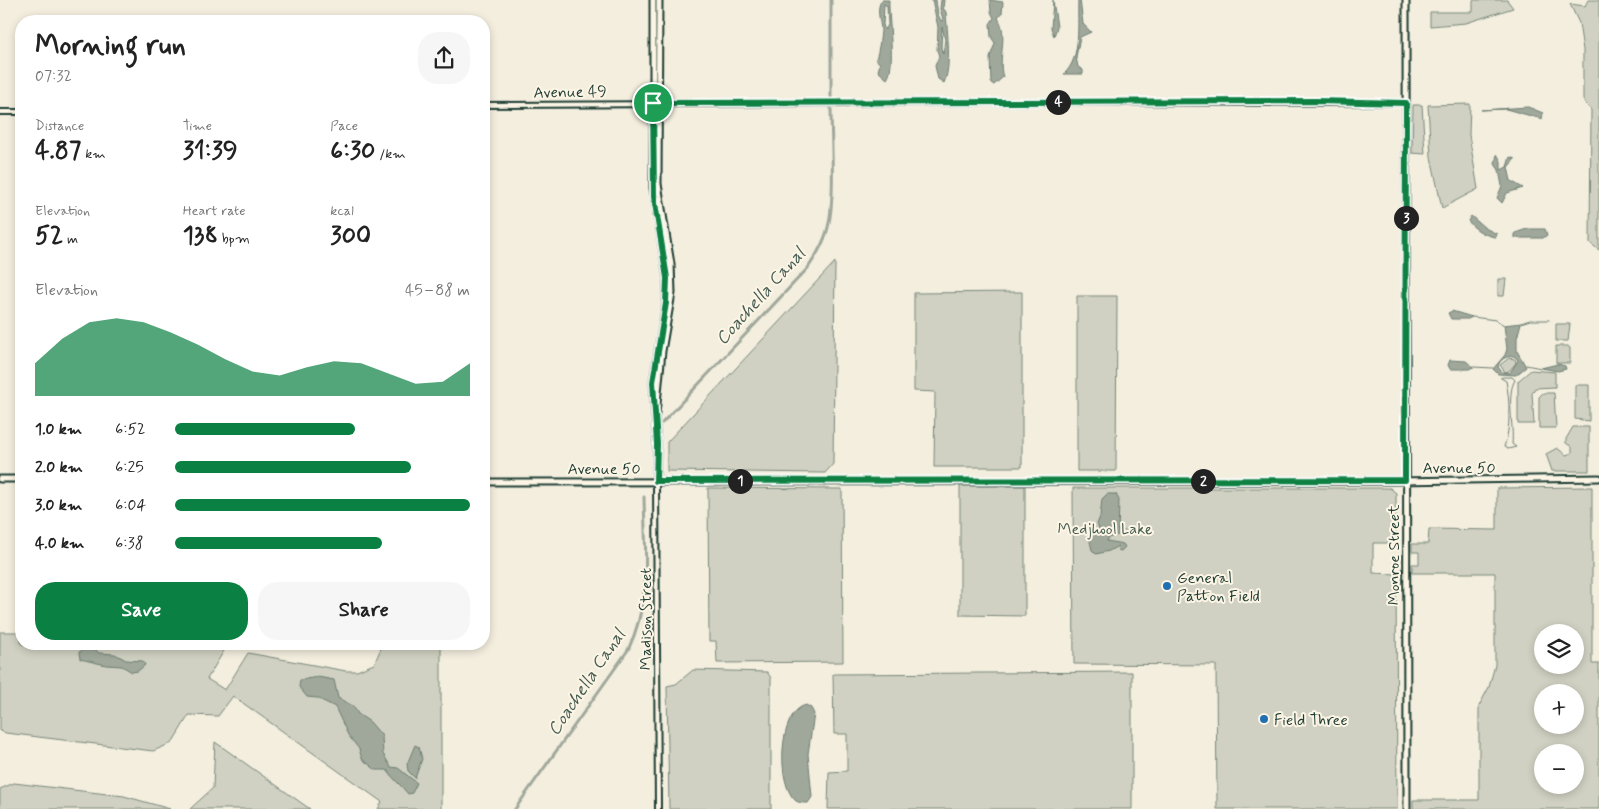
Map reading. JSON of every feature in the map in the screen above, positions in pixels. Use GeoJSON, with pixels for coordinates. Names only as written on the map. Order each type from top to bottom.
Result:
{"type":"FeatureCollection","features":[{"type":"Feature","properties":{"kind":"main road","name":"Madison Street"},"geometry":{"type":"LineString","coordinates":[[653,0],[659,192],[671,264],[672,293],[661,364],[655,430],[657,444],[656,481]]}},
{"type":"Feature","properties":{"kind":"main road","name":"Madison Street"},"geometry":{"type":"LineString","coordinates":[[656,103],[658,0]]}},
{"type":"Feature","properties":{"kind":"main road","name":"Monroe Street"},"geometry":{"type":"LineString","coordinates":[[1406,0],[1405,480],[1407,809]]}},
{"type":"Feature","properties":{"kind":"main road","name":"Avenue 50"},"geometry":{"type":"LineString","coordinates":[[490,481],[1599,478]]}},
{"type":"Feature","properties":{"kind":"main road"},"geometry":{"type":"LineString","coordinates":[[0,479],[15,479]]}},
{"type":"Feature","properties":{"kind":"street","name":"Avenue 49"},"geometry":{"type":"LineString","coordinates":[[490,105],[656,103],[1406,103]]}},
{"type":"Feature","properties":{"kind":"street"},"geometry":{"type":"LineString","coordinates":[[0,112],[15,112]]}},
{"type":"Feature","properties":{"kind":"street","name":"Madison Street"},"geometry":{"type":"LineString","coordinates":[[656,481],[658,809]]}},
{"type":"Feature","properties":{"kind":"green space"},"geometry":{"type":"Polygon","coordinates":[[[1473,0],[1507,0],[1513,8],[1466,23],[1430,26],[1430,12],[1473,12],[1473,0]]]}},
{"type":"Feature","properties":{"kind":"green space"},"geometry":{"type":"Polygon","coordinates":[[[1588,0],[1599,0],[1599,250],[1590,243],[1591,110],[1583,100],[1583,50],[1579,23],[1570,4],[1585,6],[1588,0]]]}},
{"type":"Feature","properties":{"kind":"green space"},"geometry":{"type":"Polygon","coordinates":[[[1470,104],[1469,135],[1478,189],[1442,208],[1431,157],[1428,105],[1470,104]]]}},
{"type":"Feature","properties":{"kind":"green space"},"geometry":{"type":"Polygon","coordinates":[[[1413,105],[1422,105],[1425,154],[1412,153],[1413,105]]]}},
{"type":"Feature","properties":{"kind":"green space"},"geometry":{"type":"Polygon","coordinates":[[[835,262],[833,464],[825,473],[667,471],[667,442],[835,262]]]}},
{"type":"Feature","properties":{"kind":"green space"},"geometry":{"type":"Polygon","coordinates":[[[1498,279],[1506,279],[1504,296],[1498,296],[1498,279]]]}},
{"type":"Feature","properties":{"kind":"green space"},"geometry":{"type":"Polygon","coordinates":[[[1022,292],[1022,467],[934,467],[935,392],[914,391],[914,293],[1022,292]]]}},
{"type":"Feature","properties":{"kind":"green space"},"geometry":{"type":"Polygon","coordinates":[[[1077,296],[1117,296],[1116,471],[1077,471],[1077,296]]]}},
{"type":"Feature","properties":{"kind":"green space"},"geometry":{"type":"Polygon","coordinates":[[[1556,324],[1570,324],[1568,341],[1556,341],[1556,324]]]}},
{"type":"Feature","properties":{"kind":"green space"},"geometry":{"type":"Polygon","coordinates":[[[1556,346],[1568,346],[1570,348],[1570,363],[1556,363],[1556,346]]]}},
{"type":"Feature","properties":{"kind":"green space"},"geometry":{"type":"Polygon","coordinates":[[[1509,358],[1515,359],[1516,363],[1509,371],[1505,372],[1500,365],[1509,358]]]}},
{"type":"Feature","properties":{"kind":"green space"},"geometry":{"type":"Polygon","coordinates":[[[1531,370],[1555,372],[1555,387],[1535,388],[1532,393],[1534,424],[1518,424],[1518,381],[1531,370]]]}},
{"type":"Feature","properties":{"kind":"green space"},"geometry":{"type":"Polygon","coordinates":[[[1575,385],[1589,385],[1589,421],[1575,419],[1575,385]]]}},
{"type":"Feature","properties":{"kind":"green space"},"geometry":{"type":"Polygon","coordinates":[[[1543,393],[1554,393],[1556,428],[1539,428],[1539,397],[1543,393]]]}},
{"type":"Feature","properties":{"kind":"green space"},"geometry":{"type":"Polygon","coordinates":[[[1573,427],[1589,427],[1589,471],[1552,471],[1546,454],[1557,448],[1566,455],[1572,453],[1572,447],[1566,443],[1566,439],[1573,427]]]}},
{"type":"Feature","properties":{"kind":"green space"},"geometry":{"type":"Polygon","coordinates":[[[960,486],[1025,486],[1025,616],[960,615],[960,486]]]}},
{"type":"Feature","properties":{"kind":"green space"},"geometry":{"type":"Polygon","coordinates":[[[1592,487],[1592,664],[1599,664],[1599,809],[1413,809],[1413,800],[1479,800],[1479,706],[1489,687],[1495,665],[1495,573],[1412,573],[1412,564],[1419,564],[1419,552],[1412,552],[1412,544],[1428,544],[1429,529],[1497,530],[1497,488],[1592,487]]]}},
{"type":"Feature","properties":{"kind":"green space"},"geometry":{"type":"Polygon","coordinates":[[[708,488],[842,489],[843,662],[717,663],[716,641],[709,641],[708,488]]]}},
{"type":"Feature","properties":{"kind":"green space","name":"Medjhool Lake"},"geometry":{"type":"Polygon","coordinates":[[[1073,488],[1390,488],[1396,493],[1396,543],[1373,543],[1373,573],[1396,574],[1397,809],[1217,809],[1216,665],[1074,664],[1073,488]]]}},
{"type":"Feature","properties":{"kind":"green space"},"geometry":{"type":"Polygon","coordinates":[[[0,632],[15,632],[15,650],[224,650],[207,679],[225,690],[248,653],[346,671],[357,671],[374,664],[380,650],[441,650],[441,809],[378,809],[382,802],[233,696],[218,716],[189,715],[172,743],[153,751],[0,731],[0,632]]]}},
{"type":"Feature","properties":{"kind":"green space"},"geometry":{"type":"Polygon","coordinates":[[[693,670],[767,672],[771,678],[771,809],[669,809],[667,686],[676,684],[693,670]]]}},
{"type":"Feature","properties":{"kind":"green space"},"geometry":{"type":"Polygon","coordinates":[[[1132,672],[1132,809],[828,809],[829,772],[847,771],[847,734],[834,734],[833,674],[1132,672]]]}},
{"type":"Feature","properties":{"kind":"green space"},"geometry":{"type":"Polygon","coordinates":[[[215,742],[310,809],[190,809],[213,788],[215,742]]]}},
{"type":"Feature","properties":{"kind":"green space"},"geometry":{"type":"Polygon","coordinates":[[[14,783],[124,796],[170,809],[0,809],[0,789],[14,783]]]}},
{"type":"Feature","properties":{"kind":"shaded area"},"geometry":{"type":"Polygon","coordinates":[[[882,0],[889,0],[891,64],[887,79],[878,71],[880,64],[876,59],[881,31],[880,3],[882,0]],[[884,4],[883,25],[885,30],[888,25],[887,6],[884,4]]]}},
{"type":"Feature","properties":{"kind":"shaded area"},"geometry":{"type":"Polygon","coordinates":[[[932,0],[936,0],[938,15],[942,22],[940,9],[941,0],[944,0],[943,8],[946,12],[948,38],[948,68],[944,83],[938,79],[935,66],[939,56],[937,50],[938,27],[932,0]],[[942,27],[941,48],[943,54],[945,40],[942,27]]]}},
{"type":"Feature","properties":{"kind":"shaded area"},"geometry":{"type":"Polygon","coordinates":[[[990,0],[1003,2],[1002,13],[998,18],[1003,32],[1001,62],[1003,77],[994,85],[991,83],[990,57],[995,43],[991,37],[990,24],[994,18],[991,12],[990,0]]]}},
{"type":"Feature","properties":{"kind":"shaded area"},"geometry":{"type":"Polygon","coordinates":[[[1053,0],[1057,27],[1054,36],[1051,28],[1053,0]]]}},
{"type":"Feature","properties":{"kind":"shaded area"},"geometry":{"type":"Polygon","coordinates":[[[1078,0],[1080,0],[1083,24],[1091,32],[1080,37],[1076,57],[1078,67],[1083,70],[1083,74],[1064,74],[1074,59],[1076,49],[1078,0]]]}},
{"type":"Feature","properties":{"kind":"shaded area"},"geometry":{"type":"Polygon","coordinates":[[[1528,107],[1543,113],[1542,119],[1506,109],[1481,110],[1528,107]]]}},
{"type":"Feature","properties":{"kind":"shaded area"},"geometry":{"type":"Polygon","coordinates":[[[1497,154],[1501,161],[1501,170],[1507,167],[1510,157],[1515,159],[1508,167],[1511,181],[1523,188],[1507,193],[1502,203],[1497,198],[1502,186],[1499,170],[1495,164],[1497,154]]]}},
{"type":"Feature","properties":{"kind":"shaded area"},"geometry":{"type":"Polygon","coordinates":[[[1471,216],[1485,228],[1497,234],[1496,237],[1477,230],[1468,221],[1471,216]]]}},
{"type":"Feature","properties":{"kind":"shaded area"},"geometry":{"type":"Polygon","coordinates":[[[1527,229],[1545,229],[1547,235],[1543,238],[1515,238],[1515,233],[1527,229]]]}},
{"type":"Feature","properties":{"kind":"shaded area"},"geometry":{"type":"Polygon","coordinates":[[[1452,311],[1472,317],[1468,319],[1451,319],[1448,313],[1452,311]]]}},
{"type":"Feature","properties":{"kind":"shaded area"},"geometry":{"type":"Polygon","coordinates":[[[1521,323],[1517,338],[1517,351],[1526,367],[1516,375],[1498,374],[1493,369],[1505,355],[1507,349],[1504,325],[1521,323]],[[1514,356],[1506,357],[1500,362],[1498,367],[1502,372],[1510,373],[1518,360],[1514,356]]]}},
{"type":"Feature","properties":{"kind":"shaded area"},"geometry":{"type":"Polygon","coordinates":[[[1450,360],[1466,361],[1473,367],[1469,369],[1450,369],[1448,365],[1450,360]]]}},
{"type":"Feature","properties":{"kind":"shaded area"},"geometry":{"type":"Polygon","coordinates":[[[1558,364],[1565,366],[1566,369],[1558,371],[1541,368],[1558,364]]]}},
{"type":"Feature","properties":{"kind":"shaded area"},"geometry":{"type":"Polygon","coordinates":[[[1107,494],[1116,494],[1119,500],[1118,535],[1108,538],[1107,541],[1123,544],[1125,547],[1121,551],[1118,550],[1118,546],[1109,551],[1096,554],[1092,550],[1089,537],[1099,529],[1097,524],[1100,517],[1102,499],[1107,494]]]}},
{"type":"Feature","properties":{"kind":"shaded area"},"geometry":{"type":"Polygon","coordinates":[[[96,650],[99,653],[115,654],[126,660],[143,661],[145,665],[138,671],[132,672],[122,666],[106,665],[80,659],[79,652],[96,650]]]}},
{"type":"Feature","properties":{"kind":"shaded area"},"geometry":{"type":"Polygon","coordinates":[[[318,677],[334,680],[338,698],[353,706],[358,714],[370,722],[382,736],[383,754],[391,767],[398,768],[417,783],[412,793],[408,794],[387,770],[376,770],[362,759],[359,749],[348,735],[335,707],[317,698],[307,697],[299,687],[300,680],[318,677]]]}},
{"type":"Feature","properties":{"kind":"shaded area"},"geometry":{"type":"Polygon","coordinates":[[[806,705],[811,708],[814,714],[808,754],[812,797],[808,803],[800,803],[790,793],[785,780],[783,749],[785,734],[790,720],[797,710],[806,705]]]}},
{"type":"Feature","properties":{"kind":"shaded area"},"geometry":{"type":"Polygon","coordinates":[[[415,745],[419,747],[422,759],[415,778],[408,771],[407,764],[415,745]]]}},
{"type":"Feature","properties":{"kind":"waterway","name":"Coachella Canal"},"geometry":{"type":"LineString","coordinates":[[831,0],[831,99]]}},
{"type":"Feature","properties":{"kind":"waterway","name":"Coachella Canal"},"geometry":{"type":"LineString","coordinates":[[662,423],[808,268],[819,250],[830,218],[832,170],[831,107]]}},
{"type":"Feature","properties":{"kind":"waterway"},"geometry":{"type":"LineString","coordinates":[[1472,317],[1496,320],[1504,325]]}},
{"type":"Feature","properties":{"kind":"waterway"},"geometry":{"type":"LineString","coordinates":[[1521,323],[1530,320],[1549,320]]}},
{"type":"Feature","properties":{"kind":"waterway"},"geometry":{"type":"LineString","coordinates":[[1526,365],[1541,368]]}},
{"type":"Feature","properties":{"kind":"waterway"},"geometry":{"type":"LineString","coordinates":[[1473,367],[1493,368]]}},
{"type":"Feature","properties":{"kind":"waterway"},"geometry":{"type":"LineString","coordinates":[[1503,377],[1512,377],[1515,380],[1512,386],[1511,402],[1512,444],[1516,447],[1508,449],[1504,447],[1508,432],[1509,405],[1506,381],[1501,378],[1503,377]]}},
{"type":"Feature","properties":{"kind":"waterway","name":"Coachella Canal"},"geometry":{"type":"LineString","coordinates":[[515,809],[628,650],[636,631],[644,594],[646,556],[644,497]]}},
{"type":"Feature","properties":{"kind":"waterway"},"geometry":{"type":"LineString","coordinates":[[1118,530],[1125,531]]}},
{"type":"Feature","properties":{"kind":"place","name":"General Patton Field"},"geometry":{"type":"Point","coordinates":[1167,586]}},
{"type":"Feature","properties":{"kind":"place","name":"Field Three"},"geometry":{"type":"Point","coordinates":[1264,719]}},
{"type":"Feature","properties":{"kind":"route"},"geometry":{"type":"LineString","coordinates":[[1315,101],[1406,103],[1405,480],[656,481],[657,444],[653,382],[657,346],[666,303],[667,278],[654,197],[653,103],[918,104],[1315,101]]}}]}
